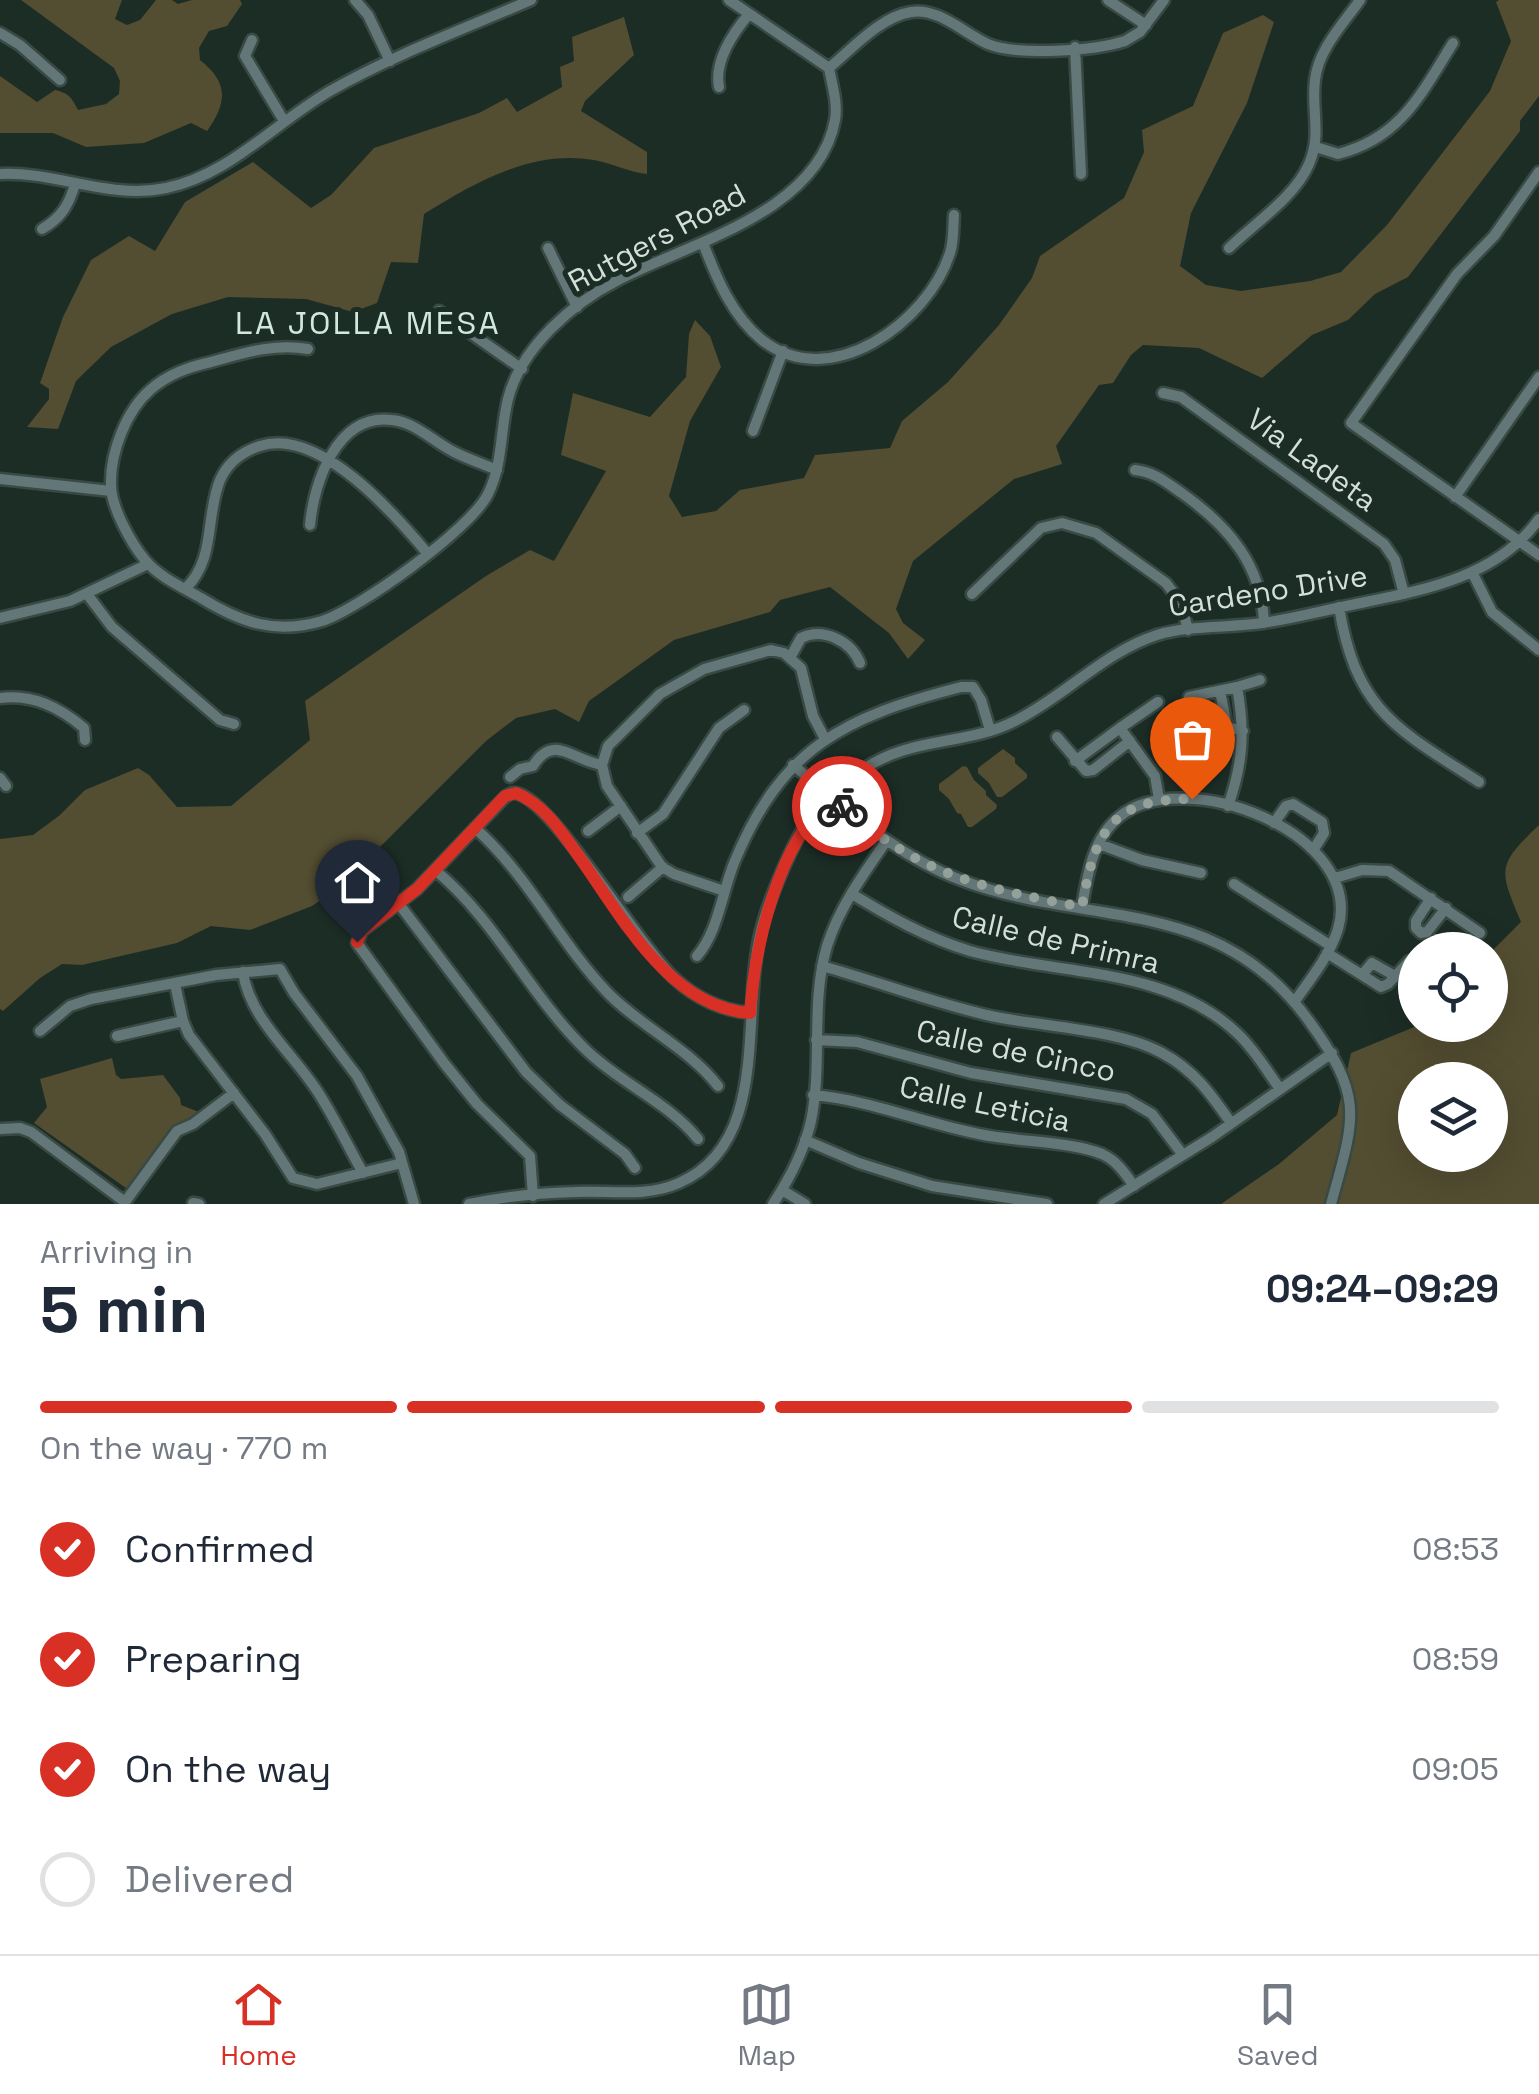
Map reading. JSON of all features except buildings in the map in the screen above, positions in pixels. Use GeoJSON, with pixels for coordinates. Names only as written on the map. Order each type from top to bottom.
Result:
{"type":"FeatureCollection","features":[{"type":"Feature","properties":{"kind":"street"},"geometry":{"type":"LineString","coordinates":[[355,0],[368,15],[390,62]]}},
{"type":"Feature","properties":{"kind":"street"},"geometry":{"type":"LineString","coordinates":[[0,174],[126,192],[170,188],[230,160],[330,91],[532,0]]}},
{"type":"Feature","properties":{"kind":"street"},"geometry":{"type":"LineString","coordinates":[[728,0],[829,68],[882,24],[910,12],[934,15],[990,44],[1018,52],[1114,44],[1140,32],[1164,0]]}},
{"type":"Feature","properties":{"kind":"street"},"geometry":{"type":"LineString","coordinates":[[1108,0],[1146,25]]}},
{"type":"Feature","properties":{"kind":"street"},"geometry":{"type":"LineString","coordinates":[[1230,248],[1307,169],[1316,147],[1314,83],[1321,56],[1360,0]]}},
{"type":"Feature","properties":{"kind":"street"},"geometry":{"type":"LineString","coordinates":[[718,87],[719,68],[732,34],[749,14]]}},
{"type":"Feature","properties":{"kind":"street"},"geometry":{"type":"LineString","coordinates":[[0,33],[60,80]]}},
{"type":"Feature","properties":{"kind":"street"},"geometry":{"type":"LineString","coordinates":[[252,40],[245,56],[284,121]]}},
{"type":"Feature","properties":{"kind":"street"},"geometry":{"type":"LineString","coordinates":[[1316,147],[1338,154],[1382,137],[1404,119],[1454,43]]}},
{"type":"Feature","properties":{"kind":"street"},"geometry":{"type":"LineString","coordinates":[[1075,48],[1081,174]]}},
{"type":"Feature","properties":{"kind":"street","name":"Rutgers Road"},"geometry":{"type":"LineString","coordinates":[[148,564],[234,618],[285,627],[322,621],[344,610],[459,532],[488,495],[497,470],[509,395],[541,340],[577,307],[619,279],[704,243],[764,210],[816,164],[836,118],[829,68]]}},
{"type":"Feature","properties":{"kind":"street"},"geometry":{"type":"LineString","coordinates":[[1539,172],[1494,236],[1457,274],[1352,422],[1539,554]]}},
{"type":"Feature","properties":{"kind":"street"},"geometry":{"type":"LineString","coordinates":[[42,229],[56,221],[70,202],[75,184]]}},
{"type":"Feature","properties":{"kind":"street"},"geometry":{"type":"LineString","coordinates":[[704,243],[716,277],[737,312],[759,338],[782,352],[810,359],[837,356],[874,342],[903,322],[936,283],[950,254],[954,215]]}},
{"type":"Feature","properties":{"kind":"street"},"geometry":{"type":"LineString","coordinates":[[548,248],[577,307]]}},
{"type":"Feature","properties":{"kind":"street"},"geometry":{"type":"LineString","coordinates":[[438,311],[522,369]]}},
{"type":"Feature","properties":{"kind":"street"},"geometry":{"type":"LineString","coordinates":[[0,618],[87,594],[148,564],[111,491],[118,444],[133,409],[151,389],[190,368],[265,347],[308,348]]}},
{"type":"Feature","properties":{"kind":"street"},"geometry":{"type":"LineString","coordinates":[[753,431],[782,352]]}},
{"type":"Feature","properties":{"kind":"street"},"geometry":{"type":"LineString","coordinates":[[1455,497],[1539,377]]}},
{"type":"Feature","properties":{"kind":"street","name":"Via Ladeta"},"geometry":{"type":"LineString","coordinates":[[1163,393],[1181,396],[1375,537],[1395,560],[1404,594]]}},
{"type":"Feature","properties":{"kind":"street"},"geometry":{"type":"LineString","coordinates":[[310,525],[328,461],[338,443],[367,422],[391,419],[412,426],[454,452],[497,470]]}},
{"type":"Feature","properties":{"kind":"street"},"geometry":{"type":"LineString","coordinates":[[185,588],[202,568],[219,483],[230,464],[245,451],[270,443],[292,444],[328,461],[368,490],[428,554]]}},
{"type":"Feature","properties":{"kind":"street"},"geometry":{"type":"LineString","coordinates":[[1135,470],[1150,472],[1206,511],[1234,538],[1260,593],[1264,622]]}},
{"type":"Feature","properties":{"kind":"street"},"geometry":{"type":"LineString","coordinates":[[0,479],[111,491]]}},
{"type":"Feature","properties":{"kind":"street","name":"Cardeno Drive"},"geometry":{"type":"LineString","coordinates":[[469,1204],[533,1196],[596,1198],[670,1187],[703,1169],[720,1154],[742,1108],[754,964],[766,915],[809,820],[861,771],[896,752],[1015,722],[1133,644],[1158,634],[1264,622],[1404,594],[1472,572],[1519,541],[1539,520]]}},
{"type":"Feature","properties":{"kind":"street"},"geometry":{"type":"LineString","coordinates":[[972,594],[1041,528],[1062,523],[1096,533],[1166,583],[1181,604],[1188,630]]}},
{"type":"Feature","properties":{"kind":"street"},"geometry":{"type":"LineString","coordinates":[[1472,572],[1492,612],[1539,650]]}},
{"type":"Feature","properties":{"kind":"street"},"geometry":{"type":"LineString","coordinates":[[87,594],[112,627],[220,720],[234,724]]}},
{"type":"Feature","properties":{"kind":"street"},"geometry":{"type":"LineString","coordinates":[[1339,607],[1351,661],[1374,706],[1398,730],[1478,782]]}},
{"type":"Feature","properties":{"kind":"street"},"geometry":{"type":"LineString","coordinates":[[792,656],[801,638],[818,633],[834,637],[860,662]]}},
{"type":"Feature","properties":{"kind":"street"},"geometry":{"type":"LineString","coordinates":[[724,890],[663,867],[607,786],[602,765],[608,746],[645,706],[676,683],[704,669],[772,650],[792,656],[802,668],[812,716],[824,739]]}},
{"type":"Feature","properties":{"kind":"street"},"geometry":{"type":"LineString","coordinates":[[1189,698],[1260,680]]}},
{"type":"Feature","properties":{"kind":"street"},"geometry":{"type":"LineString","coordinates":[[697,956],[706,945],[740,847],[766,798],[793,764],[824,739],[880,711],[961,687],[973,687],[982,700],[990,730]]}},
{"type":"Feature","properties":{"kind":"street"},"geometry":{"type":"LineString","coordinates":[[1228,806],[1239,775],[1243,731],[1236,687]]}},
{"type":"Feature","properties":{"kind":"street"},"geometry":{"type":"LineString","coordinates":[[1220,690],[1228,727],[1243,731]]}},
{"type":"Feature","properties":{"kind":"street"},"geometry":{"type":"LineString","coordinates":[[0,698],[38,700],[62,710],[84,728],[85,740]]}},
{"type":"Feature","properties":{"kind":"street"},"geometry":{"type":"LineString","coordinates":[[1075,761],[1158,702]]}},
{"type":"Feature","properties":{"kind":"street"},"geometry":{"type":"LineString","coordinates":[[637,833],[663,814],[718,728],[744,710]]}},
{"type":"Feature","properties":{"kind":"street"},"geometry":{"type":"LineString","coordinates":[[1120,728],[1155,776],[1160,799]]}},
{"type":"Feature","properties":{"kind":"street"},"geometry":{"type":"LineString","coordinates":[[1056,736],[1086,771],[1094,770],[1130,741]]}},
{"type":"Feature","properties":{"kind":"street"},"geometry":{"type":"LineString","coordinates":[[510,777],[532,766],[549,748],[602,765]]}},
{"type":"Feature","properties":{"kind":"street"},"geometry":{"type":"LineString","coordinates":[[793,764],[887,840],[929,866],[996,891],[1156,921],[1210,939],[1256,967],[1295,1001],[1332,1053],[1347,1083],[1352,1125],[1331,1204]]}},
{"type":"Feature","properties":{"kind":"street"},"geometry":{"type":"LineString","coordinates":[[533,1196],[530,1156],[477,1104],[358,948],[357,936],[435,870],[505,796],[523,796],[547,815],[636,936],[676,981],[702,999],[750,1013]]}},
{"type":"Feature","properties":{"kind":"street"},"geometry":{"type":"LineString","coordinates":[[1082,907],[1088,872],[1099,844],[1121,814],[1142,803],[1192,799],[1228,806],[1274,823],[1314,849],[1335,878],[1339,914],[1329,949],[1295,1001]]}},
{"type":"Feature","properties":{"kind":"street"},"geometry":{"type":"LineString","coordinates":[[1274,823],[1286,806],[1293,804],[1322,822],[1324,832],[1314,849]]}},
{"type":"Feature","properties":{"kind":"street"},"geometry":{"type":"LineString","coordinates":[[588,831],[621,806]]}},
{"type":"Feature","properties":{"kind":"street"},"geometry":{"type":"LineString","coordinates":[[476,828],[507,859],[603,988],[633,1018],[708,1073],[718,1086]]}},
{"type":"Feature","properties":{"kind":"street"},"geometry":{"type":"LineString","coordinates":[[773,1204],[806,1140],[813,1096],[816,998],[822,966],[842,909],[887,840]]}},
{"type":"Feature","properties":{"kind":"street"},"geometry":{"type":"LineString","coordinates":[[1099,844],[1142,860],[1201,873]]}},
{"type":"Feature","properties":{"kind":"street"},"geometry":{"type":"LineString","coordinates":[[628,897],[663,867]]}},
{"type":"Feature","properties":{"kind":"street"},"geometry":{"type":"LineString","coordinates":[[435,870],[466,899],[547,1007],[582,1046],[614,1074],[686,1124],[698,1140]]}},
{"type":"Feature","properties":{"kind":"street"},"geometry":{"type":"LineString","coordinates":[[1335,878],[1362,870],[1389,871],[1479,932]]}},
{"type":"Feature","properties":{"kind":"street"},"geometry":{"type":"LineString","coordinates":[[1234,884],[1381,987],[1398,974]]}},
{"type":"Feature","properties":{"kind":"street","name":"Calle de Primra"},"geometry":{"type":"LineString","coordinates":[[852,894],[900,923],[967,950],[1142,983],[1188,999],[1238,1034],[1280,1090]]}},
{"type":"Feature","properties":{"kind":"street"},"geometry":{"type":"LineString","coordinates":[[1431,898],[1416,920],[1420,933],[1427,932],[1446,908]]}},
{"type":"Feature","properties":{"kind":"street"},"geometry":{"type":"LineString","coordinates":[[399,904],[526,1072],[560,1105],[625,1154],[635,1168]]}},
{"type":"Feature","properties":{"kind":"street"},"geometry":{"type":"LineString","coordinates":[[1362,975],[1372,964],[1396,976]]}},
{"type":"Feature","properties":{"kind":"street"},"geometry":{"type":"LineString","coordinates":[[822,966],[943,1005],[1136,1042],[1187,1068],[1232,1122]]}},
{"type":"Feature","properties":{"kind":"street"},"geometry":{"type":"LineString","coordinates":[[40,1031],[70,1006],[124,992],[280,969],[357,1076],[399,1152],[414,1204]]}},
{"type":"Feature","properties":{"kind":"street"},"geometry":{"type":"LineString","coordinates":[[243,972],[246,992],[258,1014],[321,1095],[363,1173]]}},
{"type":"Feature","properties":{"kind":"street"},"geometry":{"type":"LineString","coordinates":[[174,984],[183,1022],[292,1178],[317,1184],[402,1162]]}},
{"type":"Feature","properties":{"kind":"street"},"geometry":{"type":"LineString","coordinates":[[117,1036],[183,1022]]}},
{"type":"Feature","properties":{"kind":"street","name":"Calle de Cinco"},"geometry":{"type":"LineString","coordinates":[[816,1040],[857,1042],[970,1073],[1126,1099],[1152,1114],[1183,1155]]}},
{"type":"Feature","properties":{"kind":"street"},"geometry":{"type":"LineString","coordinates":[[1104,1204],[1332,1053]]}},
{"type":"Feature","properties":{"kind":"street"},"geometry":{"type":"LineString","coordinates":[[0,1129],[30,1132],[125,1202],[177,1131],[194,1124],[234,1093]]}},
{"type":"Feature","properties":{"kind":"street","name":"Calle Leticia"},"geometry":{"type":"LineString","coordinates":[[813,1096],[859,1101],[920,1121],[983,1135],[1093,1151],[1120,1166],[1134,1186]]}},
{"type":"Feature","properties":{"kind":"street"},"geometry":{"type":"LineString","coordinates":[[806,1140],[859,1163],[932,1186],[1047,1204]]}},
{"type":"Feature","properties":{"kind":"street"},"geometry":{"type":"LineString","coordinates":[[782,1190],[805,1204]]}},
{"type":"Feature","properties":{"kind":"shaded area"},"geometry":{"type":"Polygon","coordinates":[[[21,0],[122,0],[115,19],[127,25],[140,20],[156,0],[178,4],[192,0],[240,0],[242,4],[227,26],[209,31],[199,48],[200,60],[216,76],[222,93],[219,111],[207,131],[191,123],[144,143],[86,147],[53,133],[0,133],[0,76],[37,102],[55,90],[64,93],[78,110],[106,104],[119,94],[120,81],[114,68],[21,0]]]}},
{"type":"Feature","properties":{"kind":"shaded area"},"geometry":{"type":"Polygon","coordinates":[[[1539,0],[1539,96],[1520,121],[1520,131],[1408,277],[1375,294],[1348,320],[1312,335],[1262,378],[1199,348],[1143,345],[1131,355],[1113,383],[1099,385],[1056,446],[1062,464],[1014,479],[913,561],[896,609],[903,623],[925,640],[908,659],[889,633],[830,587],[780,600],[770,612],[674,640],[589,701],[579,722],[555,709],[516,718],[486,741],[339,888],[312,906],[250,930],[211,926],[177,943],[82,965],[62,964],[3,1011],[0,1009],[0,839],[33,835],[85,790],[138,768],[177,807],[231,806],[310,740],[305,701],[530,550],[554,561],[606,471],[561,455],[573,393],[650,417],[686,377],[689,334],[695,320],[710,336],[721,367],[690,421],[669,496],[682,517],[716,511],[740,490],[804,478],[815,455],[890,448],[902,421],[948,382],[999,325],[1032,278],[1040,256],[1124,198],[1144,152],[1142,130],[1193,106],[1223,33],[1263,15],[1274,22],[1247,103],[1191,213],[1180,266],[1206,285],[1241,291],[1310,281],[1341,272],[1387,225],[1490,91],[1511,41],[1496,2],[1539,0]]]}},
{"type":"Feature","properties":{"kind":"shaded area"},"geometry":{"type":"Polygon","coordinates":[[[624,17],[634,55],[585,101],[581,111],[647,152],[647,174],[601,161],[571,158],[548,159],[504,171],[424,214],[418,263],[391,262],[377,303],[353,312],[306,299],[228,297],[172,314],[111,347],[76,381],[58,429],[27,427],[49,399],[49,389],[40,383],[63,317],[91,260],[129,236],[155,251],[185,202],[253,162],[311,208],[331,195],[374,148],[479,113],[507,98],[517,112],[562,87],[560,67],[574,61],[572,37],[624,17]]]}},
{"type":"Feature","properties":{"kind":"shaded area"},"geometry":{"type":"Polygon","coordinates":[[[1003,749],[1015,758],[1027,778],[997,797],[978,768],[1003,749]]]}},
{"type":"Feature","properties":{"kind":"shaded area"},"geometry":{"type":"Polygon","coordinates":[[[963,766],[997,805],[972,827],[939,790],[939,784],[963,766]]]}},
{"type":"Feature","properties":{"kind":"shaded area"},"geometry":{"type":"Polygon","coordinates":[[[1539,825],[1539,1204],[1221,1204],[1279,1164],[1337,1115],[1351,1053],[1398,1034],[1398,1042],[1508,1042],[1508,935],[1521,922],[1506,879],[1515,850],[1539,825]]]}},
{"type":"Feature","properties":{"kind":"shaded area"},"geometry":{"type":"Polygon","coordinates":[[[112,1058],[116,1075],[121,1079],[163,1075],[181,1105],[199,1112],[172,1130],[155,1157],[126,1188],[34,1123],[47,1107],[40,1079],[112,1058]]]}},
{"type":"Feature","properties":{"kind":"way so far"},"geometry":{"type":"LineString","coordinates":[[842,806],[929,866],[962,880],[996,891],[1082,907],[1093,856],[1106,831],[1121,814],[1160,799],[1192,799]]}},
{"type":"Feature","properties":{"kind":"district","name":"LA JOLLA MESA"},"geometry":{"type":"Point","coordinates":[368,323]}},
{"type":"Feature","properties":{"kind":"route"},"geometry":{"type":"LineString","coordinates":[[357,942],[362,931],[417,889],[505,796],[516,793],[547,815],[636,936],[676,981],[702,999],[750,1013],[760,931],[798,841],[816,810],[832,796],[842,806]]}}]}
